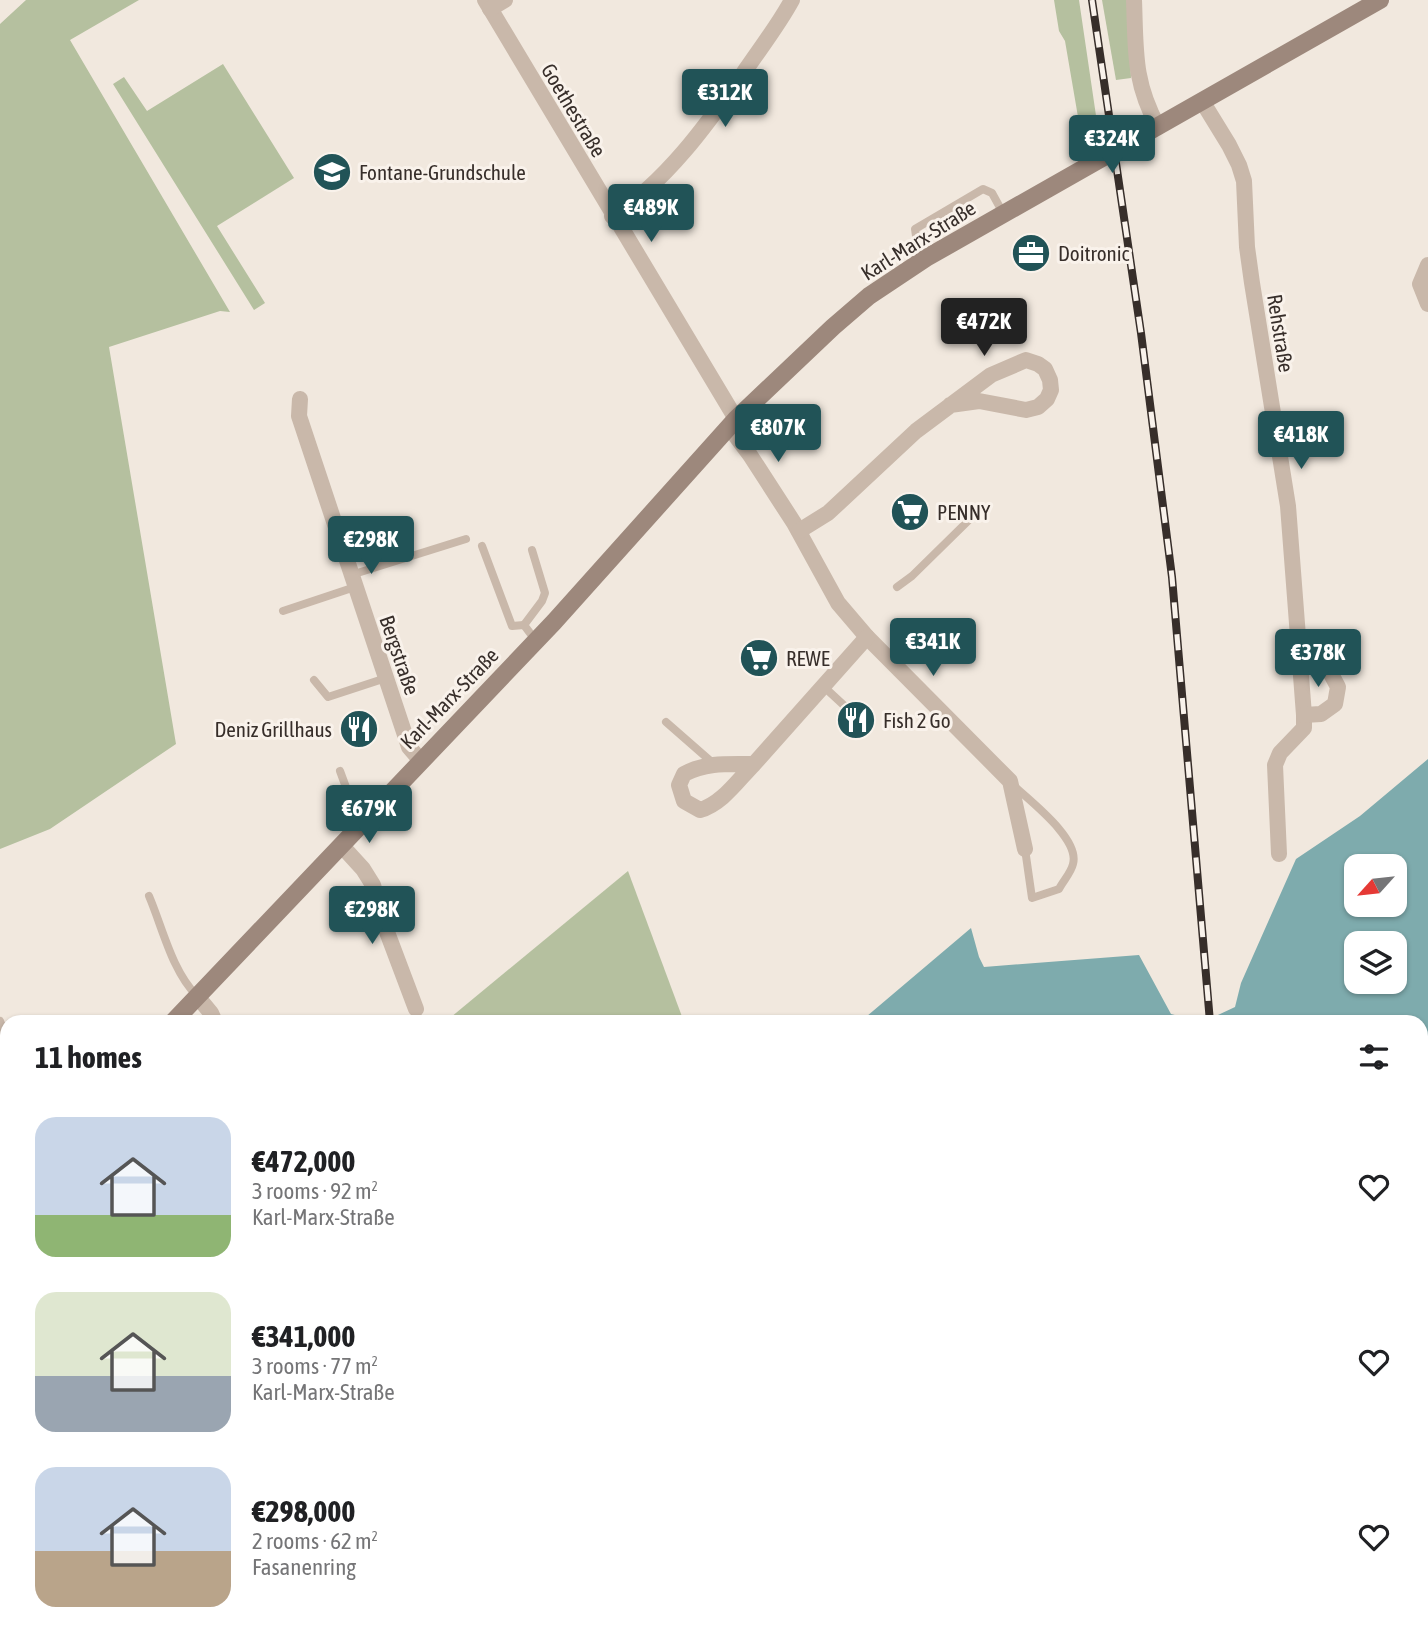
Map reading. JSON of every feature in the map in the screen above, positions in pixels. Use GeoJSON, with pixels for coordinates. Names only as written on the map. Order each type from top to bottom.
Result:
{"type":"FeatureCollection","features":[{"type":"Feature","properties":{"kind":"street"},"geometry":{"type":"LineString","coordinates":[[487,4],[505,0]]}},
{"type":"Feature","properties":{"kind":"street"},"geometry":{"type":"LineString","coordinates":[[612,216],[644,193],[675,162],[723,103],[792,0]]}},
{"type":"Feature","properties":{"kind":"street"},"geometry":{"type":"LineString","coordinates":[[1134,0],[1140,88],[1158,127]]}},
{"type":"Feature","properties":{"kind":"street","name":"Karl-Marx-Straße"},"geometry":{"type":"LineString","coordinates":[[179,1015],[536,641],[732,423],[869,296],[926,258],[1003,213],[1380,0]]}},
{"type":"Feature","properties":{"kind":"street","name":"Goethestraße"},"geometry":{"type":"LineString","coordinates":[[487,4],[732,423]]}},
{"type":"Feature","properties":{"kind":"street","name":"Rehstraße"},"geometry":{"type":"LineString","coordinates":[[1202,101],[1229,145],[1244,181],[1247,247],[1288,506],[1304,715]]}},
{"type":"Feature","properties":{"kind":"street"},"geometry":{"type":"LineString","coordinates":[[1428,265],[1420,284],[1428,304]]}},
{"type":"Feature","properties":{"kind":"street"},"geometry":{"type":"LineString","coordinates":[[799,531],[828,513],[906,439],[950,405],[991,375],[1026,360],[1045,369],[1050,380],[1051,390],[1047,399],[1038,407],[1026,410],[979,401],[950,405]]}},
{"type":"Feature","properties":{"kind":"street","name":"Bergstraße"},"geometry":{"type":"LineString","coordinates":[[300,399],[299,416],[353,581],[409,747],[421,761]]}},
{"type":"Feature","properties":{"kind":"street"},"geometry":{"type":"LineString","coordinates":[[732,423],[799,531],[838,603],[867,637],[1010,781],[1024,849]]}},
{"type":"Feature","properties":{"kind":"street"},"geometry":{"type":"LineString","coordinates":[[754,764],[714,764],[697,767],[684,774],[679,785],[684,801],[700,810],[716,803],[754,764],[867,637]]}},
{"type":"Feature","properties":{"kind":"street"},"geometry":{"type":"LineString","coordinates":[[1279,854],[1275,765],[1280,752],[1304,727],[1304,715],[1321,713],[1335,704],[1338,687],[1330,672],[1300,665]]}},
{"type":"Feature","properties":{"kind":"street"},"geometry":{"type":"LineString","coordinates":[[342,846],[373,884],[387,932],[416,1009]]}},
{"type":"Feature","properties":{"kind":"street"},"geometry":{"type":"LineString","coordinates":[[197,996],[212,1015]]}},
{"type":"Feature","properties":{"kind":"lane"},"geometry":{"type":"LineString","coordinates":[[926,258],[917,243],[915,229],[984,189],[992,193],[1003,213]]}},
{"type":"Feature","properties":{"kind":"lane"},"geometry":{"type":"LineString","coordinates":[[897,586],[912,576],[968,520]]}},
{"type":"Feature","properties":{"kind":"lane"},"geometry":{"type":"LineString","coordinates":[[283,611],[353,581],[466,539]]}},
{"type":"Feature","properties":{"kind":"lane"},"geometry":{"type":"LineString","coordinates":[[482,546],[512,626],[524,625],[545,593],[532,550]]}},
{"type":"Feature","properties":{"kind":"lane"},"geometry":{"type":"LineString","coordinates":[[524,625],[536,641]]}},
{"type":"Feature","properties":{"kind":"lane"},"geometry":{"type":"LineString","coordinates":[[313,680],[328,696],[386,678]]}},
{"type":"Feature","properties":{"kind":"lane"},"geometry":{"type":"LineString","coordinates":[[823,686],[849,710]]}},
{"type":"Feature","properties":{"kind":"lane"},"geometry":{"type":"LineString","coordinates":[[666,722],[714,764]]}},
{"type":"Feature","properties":{"kind":"lane"},"geometry":{"type":"LineString","coordinates":[[340,771],[354,809],[366,821]]}},
{"type":"Feature","properties":{"kind":"lane"},"geometry":{"type":"LineString","coordinates":[[1010,781],[1068,839],[1073,853],[1073,865],[1059,889],[1032,898],[1024,849]]}},
{"type":"Feature","properties":{"kind":"lane"},"geometry":{"type":"LineString","coordinates":[[149,896],[179,971],[187,986],[197,996]]}},
{"type":"Feature","properties":{"kind":"green space"},"geometry":{"type":"Polygon","coordinates":[[[26,0],[139,0],[70,40],[230,312],[220,311],[109,347],[176,744],[50,829],[0,849],[0,24],[26,0]]]}},
{"type":"Feature","properties":{"kind":"green space"},"geometry":{"type":"Polygon","coordinates":[[[1054,0],[1079,0],[1099,136],[1083,146],[1065,41],[1059,31],[1054,0]]]}},
{"type":"Feature","properties":{"kind":"green space"},"geometry":{"type":"Polygon","coordinates":[[[1102,0],[1128,0],[1131,78],[1116,80],[1102,0]]]}},
{"type":"Feature","properties":{"kind":"green space"},"geometry":{"type":"Polygon","coordinates":[[[223,64],[294,178],[217,226],[265,303],[254,310],[113,84],[124,77],[147,111],[223,64]]]}},
{"type":"Feature","properties":{"kind":"green space"},"geometry":{"type":"Polygon","coordinates":[[[628,871],[681,1015],[453,1015],[628,871]]]}},
{"type":"Feature","properties":{"kind":"water"},"geometry":{"type":"Polygon","coordinates":[[[1428,759],[1428,1015],[1218,1015],[1235,1007],[1241,983],[1296,859],[1360,816],[1428,759]]]}},
{"type":"Feature","properties":{"kind":"water"},"geometry":{"type":"Polygon","coordinates":[[[971,928],[984,967],[1139,955],[1171,1014],[1175,1015],[868,1015],[971,928]]]}},
{"type":"Feature","properties":{"kind":"railway"},"geometry":{"type":"LineString","coordinates":[[1092,0],[1141,333],[1172,577],[1209,1015]]}},
{"type":"Feature","properties":{"kind":"place","name":"Fontane-Grundschule"},"geometry":{"type":"Point","coordinates":[332,172]}},
{"type":"Feature","properties":{"kind":"place","name":"Doitronic"},"geometry":{"type":"Point","coordinates":[1031,253]}},
{"type":"Feature","properties":{"kind":"place","name":"PENNY"},"geometry":{"type":"Point","coordinates":[910,512]}},
{"type":"Feature","properties":{"kind":"place","name":"REWE"},"geometry":{"type":"Point","coordinates":[759,658]}},
{"type":"Feature","properties":{"kind":"place","name":"Fish 2 Go"},"geometry":{"type":"Point","coordinates":[856,720]}},
{"type":"Feature","properties":{"kind":"place","name":"Deniz Grillhaus"},"geometry":{"type":"Point","coordinates":[359,729]}}]}
